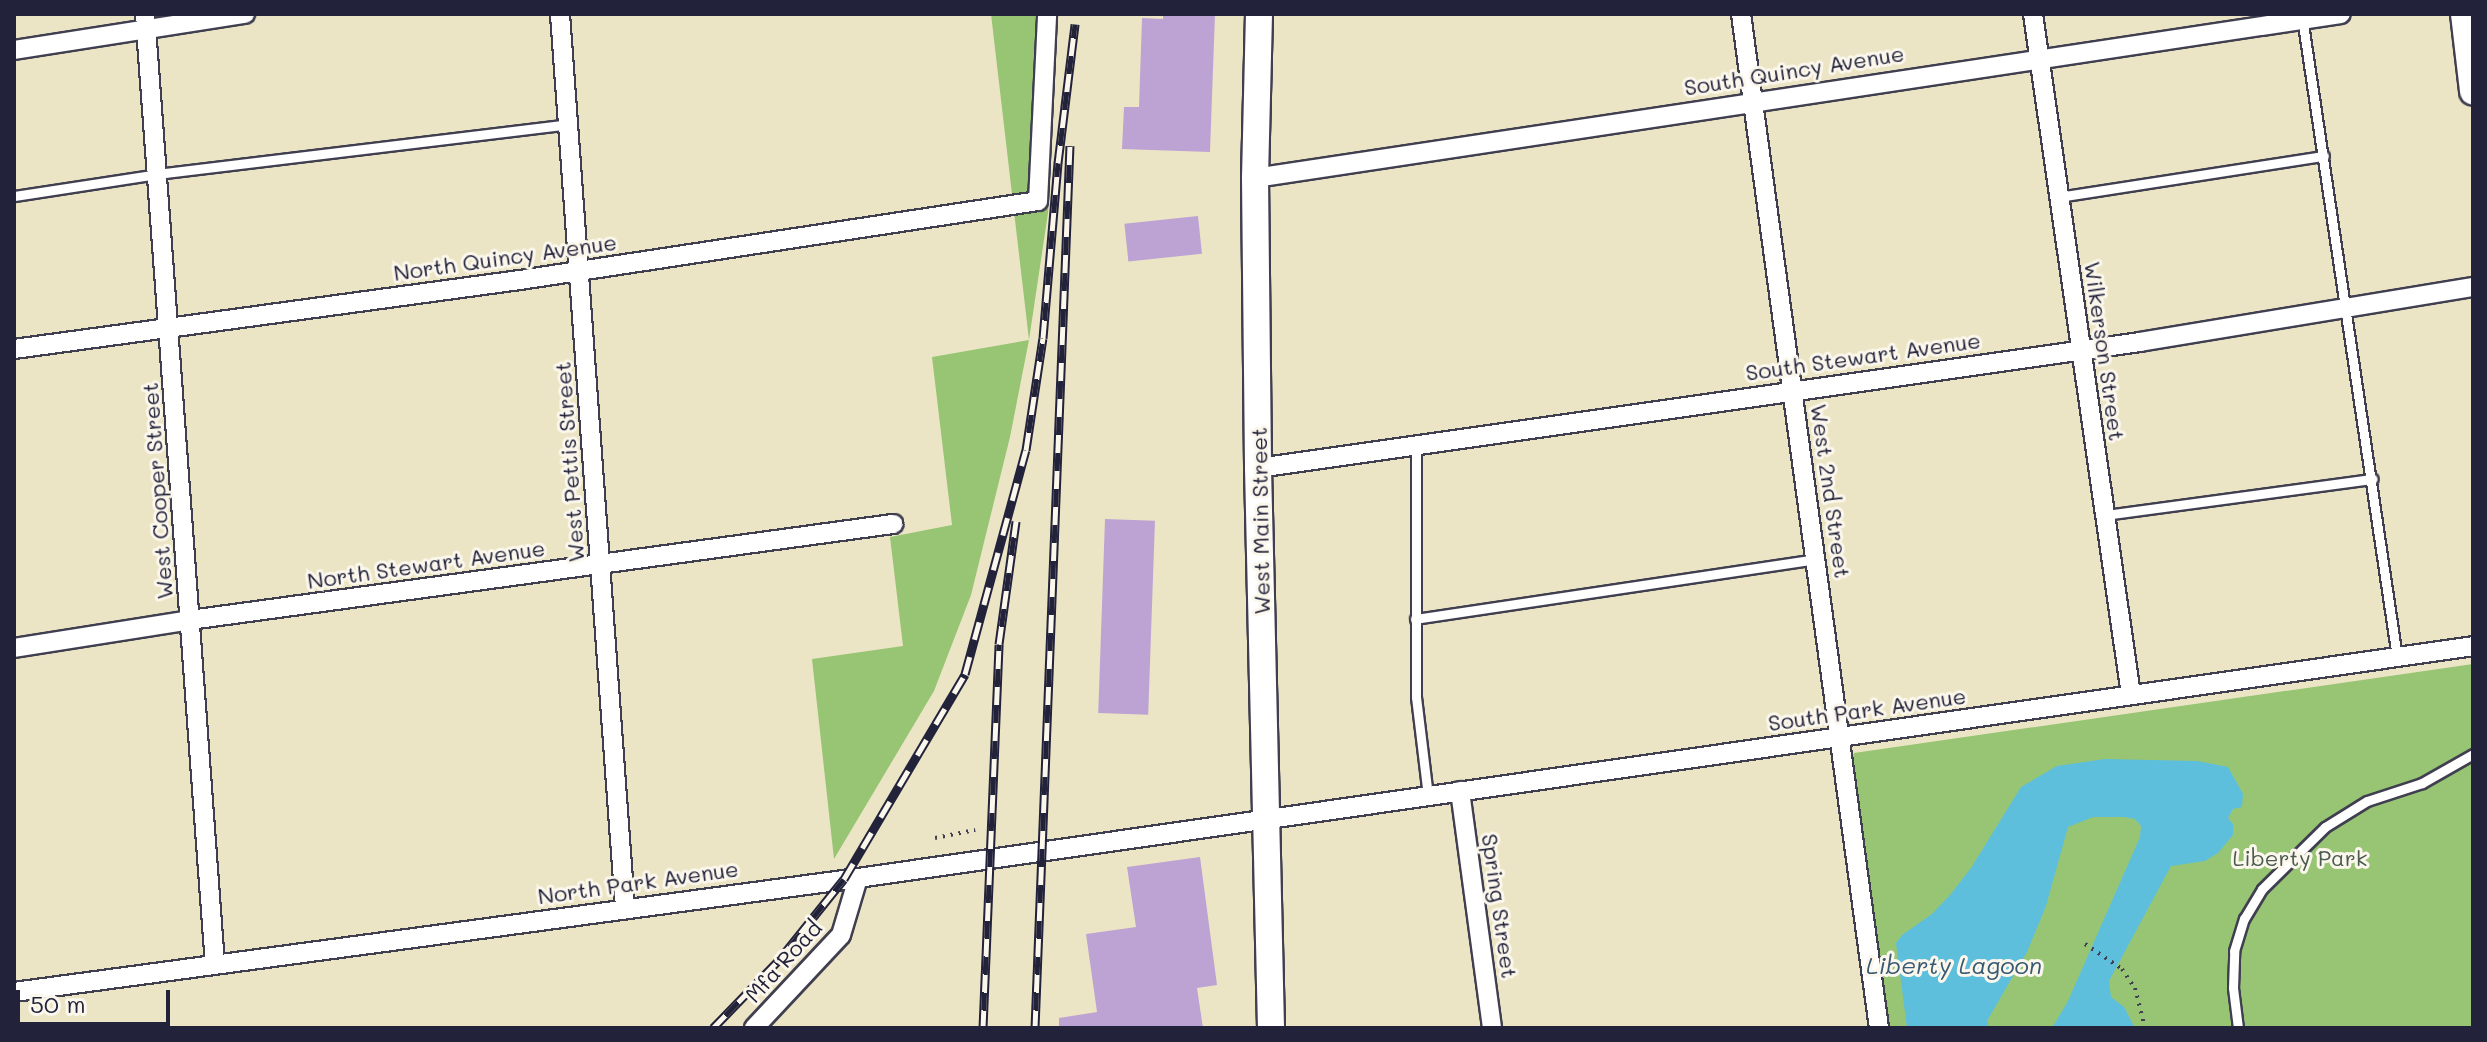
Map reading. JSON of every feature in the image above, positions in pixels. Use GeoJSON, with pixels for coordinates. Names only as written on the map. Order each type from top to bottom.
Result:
{"type":"FeatureCollection","features":[{"type":"Feature","properties":{"kind":"main road","name":"West Main Street"},"geometry":{"type":"LineString","coordinates":[[1259,14],[1255,178],[1258,468],[1271,1028]]}},
{"type":"Feature","properties":{"kind":"main road"},"geometry":{"type":"LineString","coordinates":[[2464,14],[2473,91]]}},
{"type":"Feature","properties":{"kind":"street"},"geometry":{"type":"LineString","coordinates":[[14,50],[146,22],[245,14]]}},
{"type":"Feature","properties":{"kind":"street","name":"West Pettis Street"},"geometry":{"type":"LineString","coordinates":[[560,14],[625,907]]}},
{"type":"Feature","properties":{"kind":"street","name":"West 2nd Street"},"geometry":{"type":"LineString","coordinates":[[1741,14],[1879,1028]]}},
{"type":"Feature","properties":{"kind":"street","name":"Wilkerson Street"},"geometry":{"type":"LineString","coordinates":[[2033,14],[2131,695]]}},
{"type":"Feature","properties":{"kind":"street","name":"South Quincy Avenue"},"geometry":{"type":"LineString","coordinates":[[1255,178],[2302,17],[2341,14]]}},
{"type":"Feature","properties":{"kind":"street","name":"North Quincy Avenue"},"geometry":{"type":"LineString","coordinates":[[14,349],[580,271],[1038,201],[1046,19]]}},
{"type":"Feature","properties":{"kind":"street","name":"West Cooper Street"},"geometry":{"type":"LineString","coordinates":[[146,22],[215,964]]}},
{"type":"Feature","properties":{"kind":"street","name":"South Stewart Avenue"},"geometry":{"type":"LineString","coordinates":[[1258,468],[2080,351],[2473,287]]}},
{"type":"Feature","properties":{"kind":"street","name":"North Stewart Avenue"},"geometry":{"type":"LineString","coordinates":[[14,648],[190,620],[893,524]]}},
{"type":"Feature","properties":{"kind":"street","name":"South Park Avenue"},"geometry":{"type":"LineString","coordinates":[[1268,818],[2473,646]]}},
{"type":"Feature","properties":{"kind":"street","name":"Spring Street"},"geometry":{"type":"LineString","coordinates":[[1460,791],[1492,1028]]}},
{"type":"Feature","properties":{"kind":"street","name":"North Park Avenue"},"geometry":{"type":"LineString","coordinates":[[14,992],[625,907],[858,878],[1268,818]]}},
{"type":"Feature","properties":{"kind":"street","name":"Mfa Road"},"geometry":{"type":"LineString","coordinates":[[754,1028],[836,942],[858,878]]}},
{"type":"Feature","properties":{"kind":"lane"},"geometry":{"type":"LineString","coordinates":[[2302,17],[2397,657]]}},
{"type":"Feature","properties":{"kind":"lane"},"geometry":{"type":"LineString","coordinates":[[14,196],[157,174],[568,124]]}},
{"type":"Feature","properties":{"kind":"lane"},"geometry":{"type":"LineString","coordinates":[[2058,197],[2324,156]]}},
{"type":"Feature","properties":{"kind":"lane"},"geometry":{"type":"LineString","coordinates":[[1416,445],[1416,697],[1428,796]]}},
{"type":"Feature","properties":{"kind":"lane"},"geometry":{"type":"LineString","coordinates":[[2105,515],[2373,479]]}},
{"type":"Feature","properties":{"kind":"lane"},"geometry":{"type":"LineString","coordinates":[[1415,619],[1816,559]]}},
{"type":"Feature","properties":{"kind":"lane"},"geometry":{"type":"LineString","coordinates":[[2238,1028],[2233,988],[2234,951],[2244,919],[2262,889],[2325,827],[2367,801],[2422,783],[2473,754]]}},
{"type":"Feature","properties":{"kind":"path"},"geometry":{"type":"LineString","coordinates":[[935,838],[975,830]]}},
{"type":"Feature","properties":{"kind":"path"},"geometry":{"type":"LineString","coordinates":[[2085,944],[2122,969],[2135,988],[2145,1028]]}},
{"type":"Feature","properties":{"kind":"green space"},"geometry":{"type":"Polygon","coordinates":[[[991,14],[1058,14],[1048,213],[1029,340],[991,14]]]}},
{"type":"Feature","properties":{"kind":"green space"},"geometry":{"type":"Polygon","coordinates":[[[1029,340],[1010,437],[971,595],[934,691],[834,859],[812,659],[903,646],[890,537],[952,525],[932,357],[1029,340]]]}},
{"type":"Feature","properties":{"kind":"green space","name":"Liberty Park"},"geometry":{"type":"Polygon","coordinates":[[[2473,664],[2473,1028],[1885,1028],[1850,766],[1854,753],[2473,664]]]}},
{"type":"Feature","properties":{"kind":"water","name":"Liberty Lagoon"},"geometry":{"type":"Polygon","coordinates":[[[2105,759],[2197,761],[2228,767],[2243,794],[2242,807],[2233,809],[2228,818],[2233,824],[2233,835],[2218,853],[2205,861],[2171,866],[2109,981],[2111,997],[2124,1007],[2135,1028],[2052,1028],[2068,1001],[2140,837],[2141,826],[2135,819],[2093,817],[2068,827],[2046,906],[2027,952],[1987,1021],[1989,1028],[1907,1028],[1896,943],[1950,895],[1971,868],[2021,787],[2057,766],[2105,759]]]}},
{"type":"Feature","properties":{"kind":"building"},"geometry":{"type":"Polygon","coordinates":[[[1163,14],[1215,14],[1210,152],[1122,149],[1124,107],[1139,107],[1142,18],[1163,19],[1163,14]]]}},
{"type":"Feature","properties":{"kind":"building"},"geometry":{"type":"Polygon","coordinates":[[[1198,216],[1202,254],[1128,262],[1124,224],[1198,216]]]}},
{"type":"Feature","properties":{"kind":"building"},"geometry":{"type":"Polygon","coordinates":[[[1105,519],[1155,521],[1148,715],[1098,713],[1105,519]]]}},
{"type":"Feature","properties":{"kind":"building"},"geometry":{"type":"Polygon","coordinates":[[[1200,857],[1217,985],[1197,988],[1203,1028],[1059,1028],[1059,1018],[1097,1012],[1086,934],[1136,927],[1127,867],[1200,857]]]}},
{"type":"Feature","properties":{"kind":"railway"},"geometry":{"type":"LineString","coordinates":[[713,1028],[778,961],[844,879],[965,674],[1026,450],[1043,338],[1058,163],[1075,24]]}},
{"type":"Feature","properties":{"kind":"railway"},"geometry":{"type":"LineString","coordinates":[[1035,1028],[1070,146]]}},
{"type":"Feature","properties":{"kind":"railway"},"geometry":{"type":"LineString","coordinates":[[983,1028],[999,644],[1016,521]]}}]}
